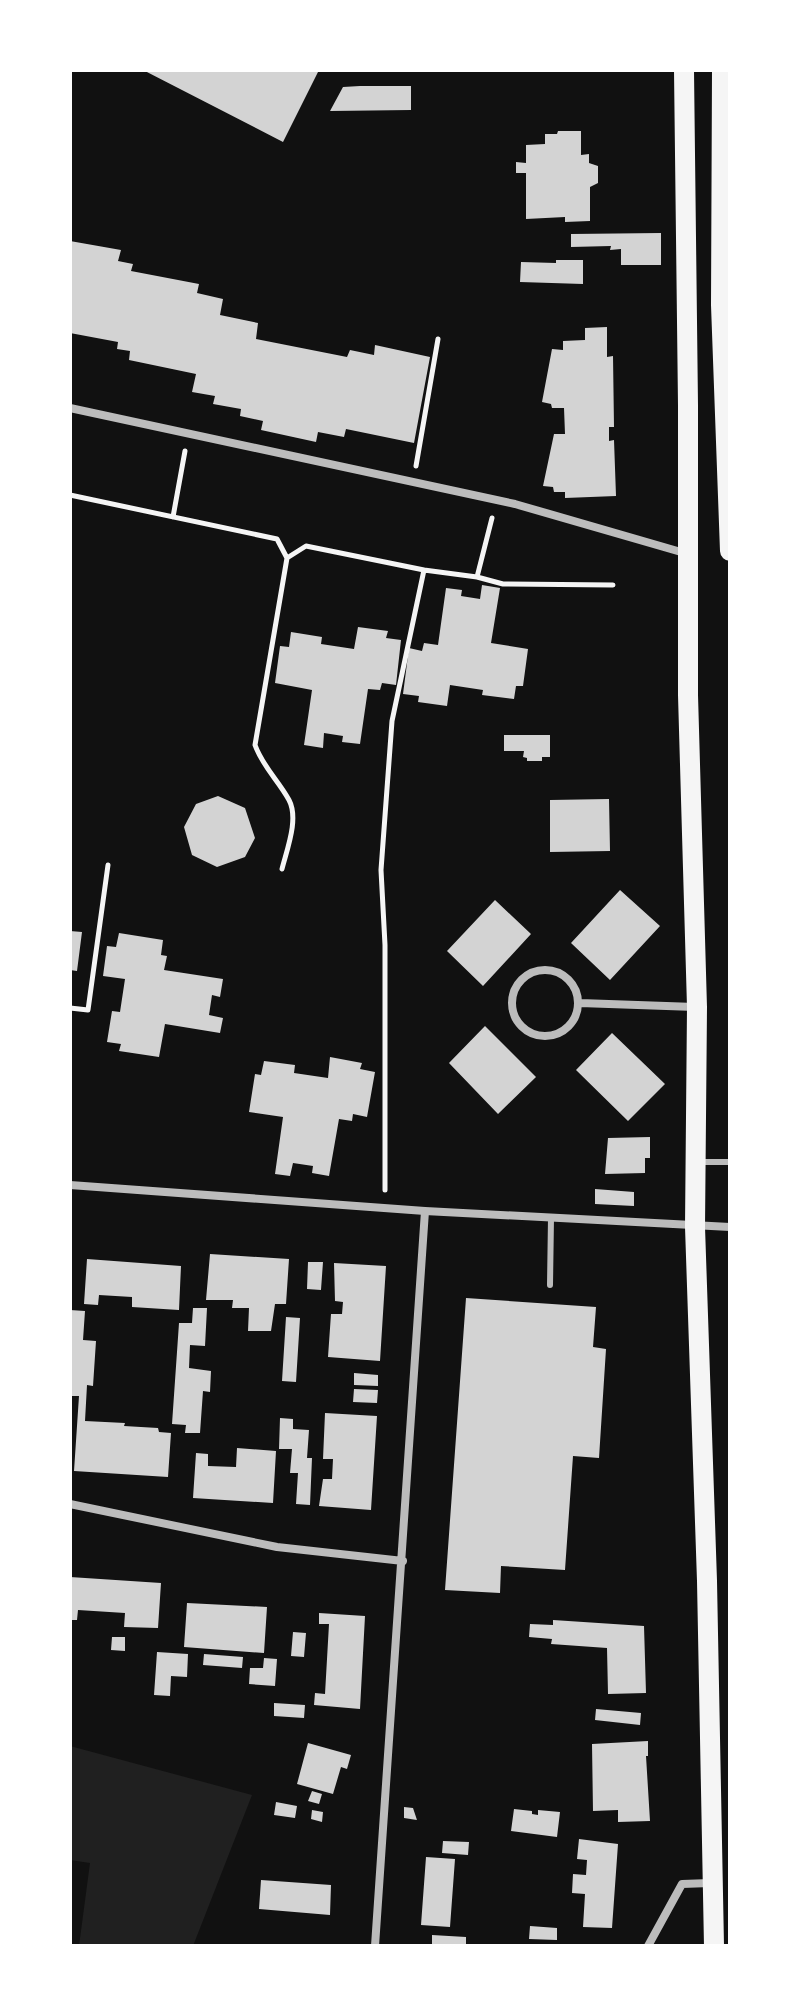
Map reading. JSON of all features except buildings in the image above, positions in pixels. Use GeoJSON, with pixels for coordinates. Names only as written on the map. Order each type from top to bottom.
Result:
{"type":"FeatureCollection","features":[{"type":"Feature","properties":{"kind":"main road"},"geometry":{"type":"LineString","coordinates":[[684,70],[688,695],[697,1007],[695,1227],[707,1581],[714,1946]]}},
{"type":"Feature","properties":{"kind":"main road"},"geometry":{"type":"LineString","coordinates":[[722,70],[721,305],[730,551]]}},
{"type":"Feature","properties":{"kind":"street"},"geometry":{"type":"LineString","coordinates":[[70,408],[496,500],[688,554]]}},
{"type":"Feature","properties":{"kind":"street"},"geometry":{"type":"LineString","coordinates":[[545,969],[569,979],[577,990],[580,1003],[570,1027],[546,1037],[522,1027],[514,1016],[512,1003],[514,990],[521,979],[545,969]]}},
{"type":"Feature","properties":{"kind":"street"},"geometry":{"type":"LineString","coordinates":[[580,1003],[697,1007]]}},
{"type":"Feature","properties":{"kind":"street"},"geometry":{"type":"LineString","coordinates":[[70,1185],[425,1211],[730,1227]]}},
{"type":"Feature","properties":{"kind":"street"},"geometry":{"type":"LineString","coordinates":[[375,1946],[425,1211]]}},
{"type":"Feature","properties":{"kind":"street"},"geometry":{"type":"LineString","coordinates":[[70,1504],[277,1547],[403,1561]]}},
{"type":"Feature","properties":{"kind":"street"},"geometry":{"type":"LineString","coordinates":[[648,1946],[682,1884],[714,1882]]}},
{"type":"Feature","properties":{"kind":"lane"},"geometry":{"type":"LineString","coordinates":[[696,1162],[730,1162]]}},
{"type":"Feature","properties":{"kind":"lane"},"geometry":{"type":"LineString","coordinates":[[550,1285],[551,1218]]}},
{"type":"Feature","properties":{"kind":"path"},"geometry":{"type":"LineString","coordinates":[[413,483],[438,339]]}},
{"type":"Feature","properties":{"kind":"path"},"geometry":{"type":"LineString","coordinates":[[173,517],[188,434]]}},
{"type":"Feature","properties":{"kind":"path"},"geometry":{"type":"LineString","coordinates":[[70,495],[277,539],[287,558],[255,745],[261,761],[291,803],[292,830],[282,869]]}},
{"type":"Feature","properties":{"kind":"path"},"geometry":{"type":"LineString","coordinates":[[477,577],[496,500]]}},
{"type":"Feature","properties":{"kind":"path"},"geometry":{"type":"LineString","coordinates":[[287,558],[306,546],[503,584],[613,585]]}},
{"type":"Feature","properties":{"kind":"path"},"geometry":{"type":"LineString","coordinates":[[385,1208],[385,945],[381,870],[392,721],[424,570]]}},
{"type":"Feature","properties":{"kind":"path"},"geometry":{"type":"LineString","coordinates":[[70,1008],[88,1010],[108,865]]}},
{"type":"Feature","properties":{"kind":"shaded area"},"geometry":{"type":"Polygon","coordinates":[[[70,1746],[252,1795],[193,1946],[79,1946],[90,1863],[70,1860],[70,1746]]]}}]}
